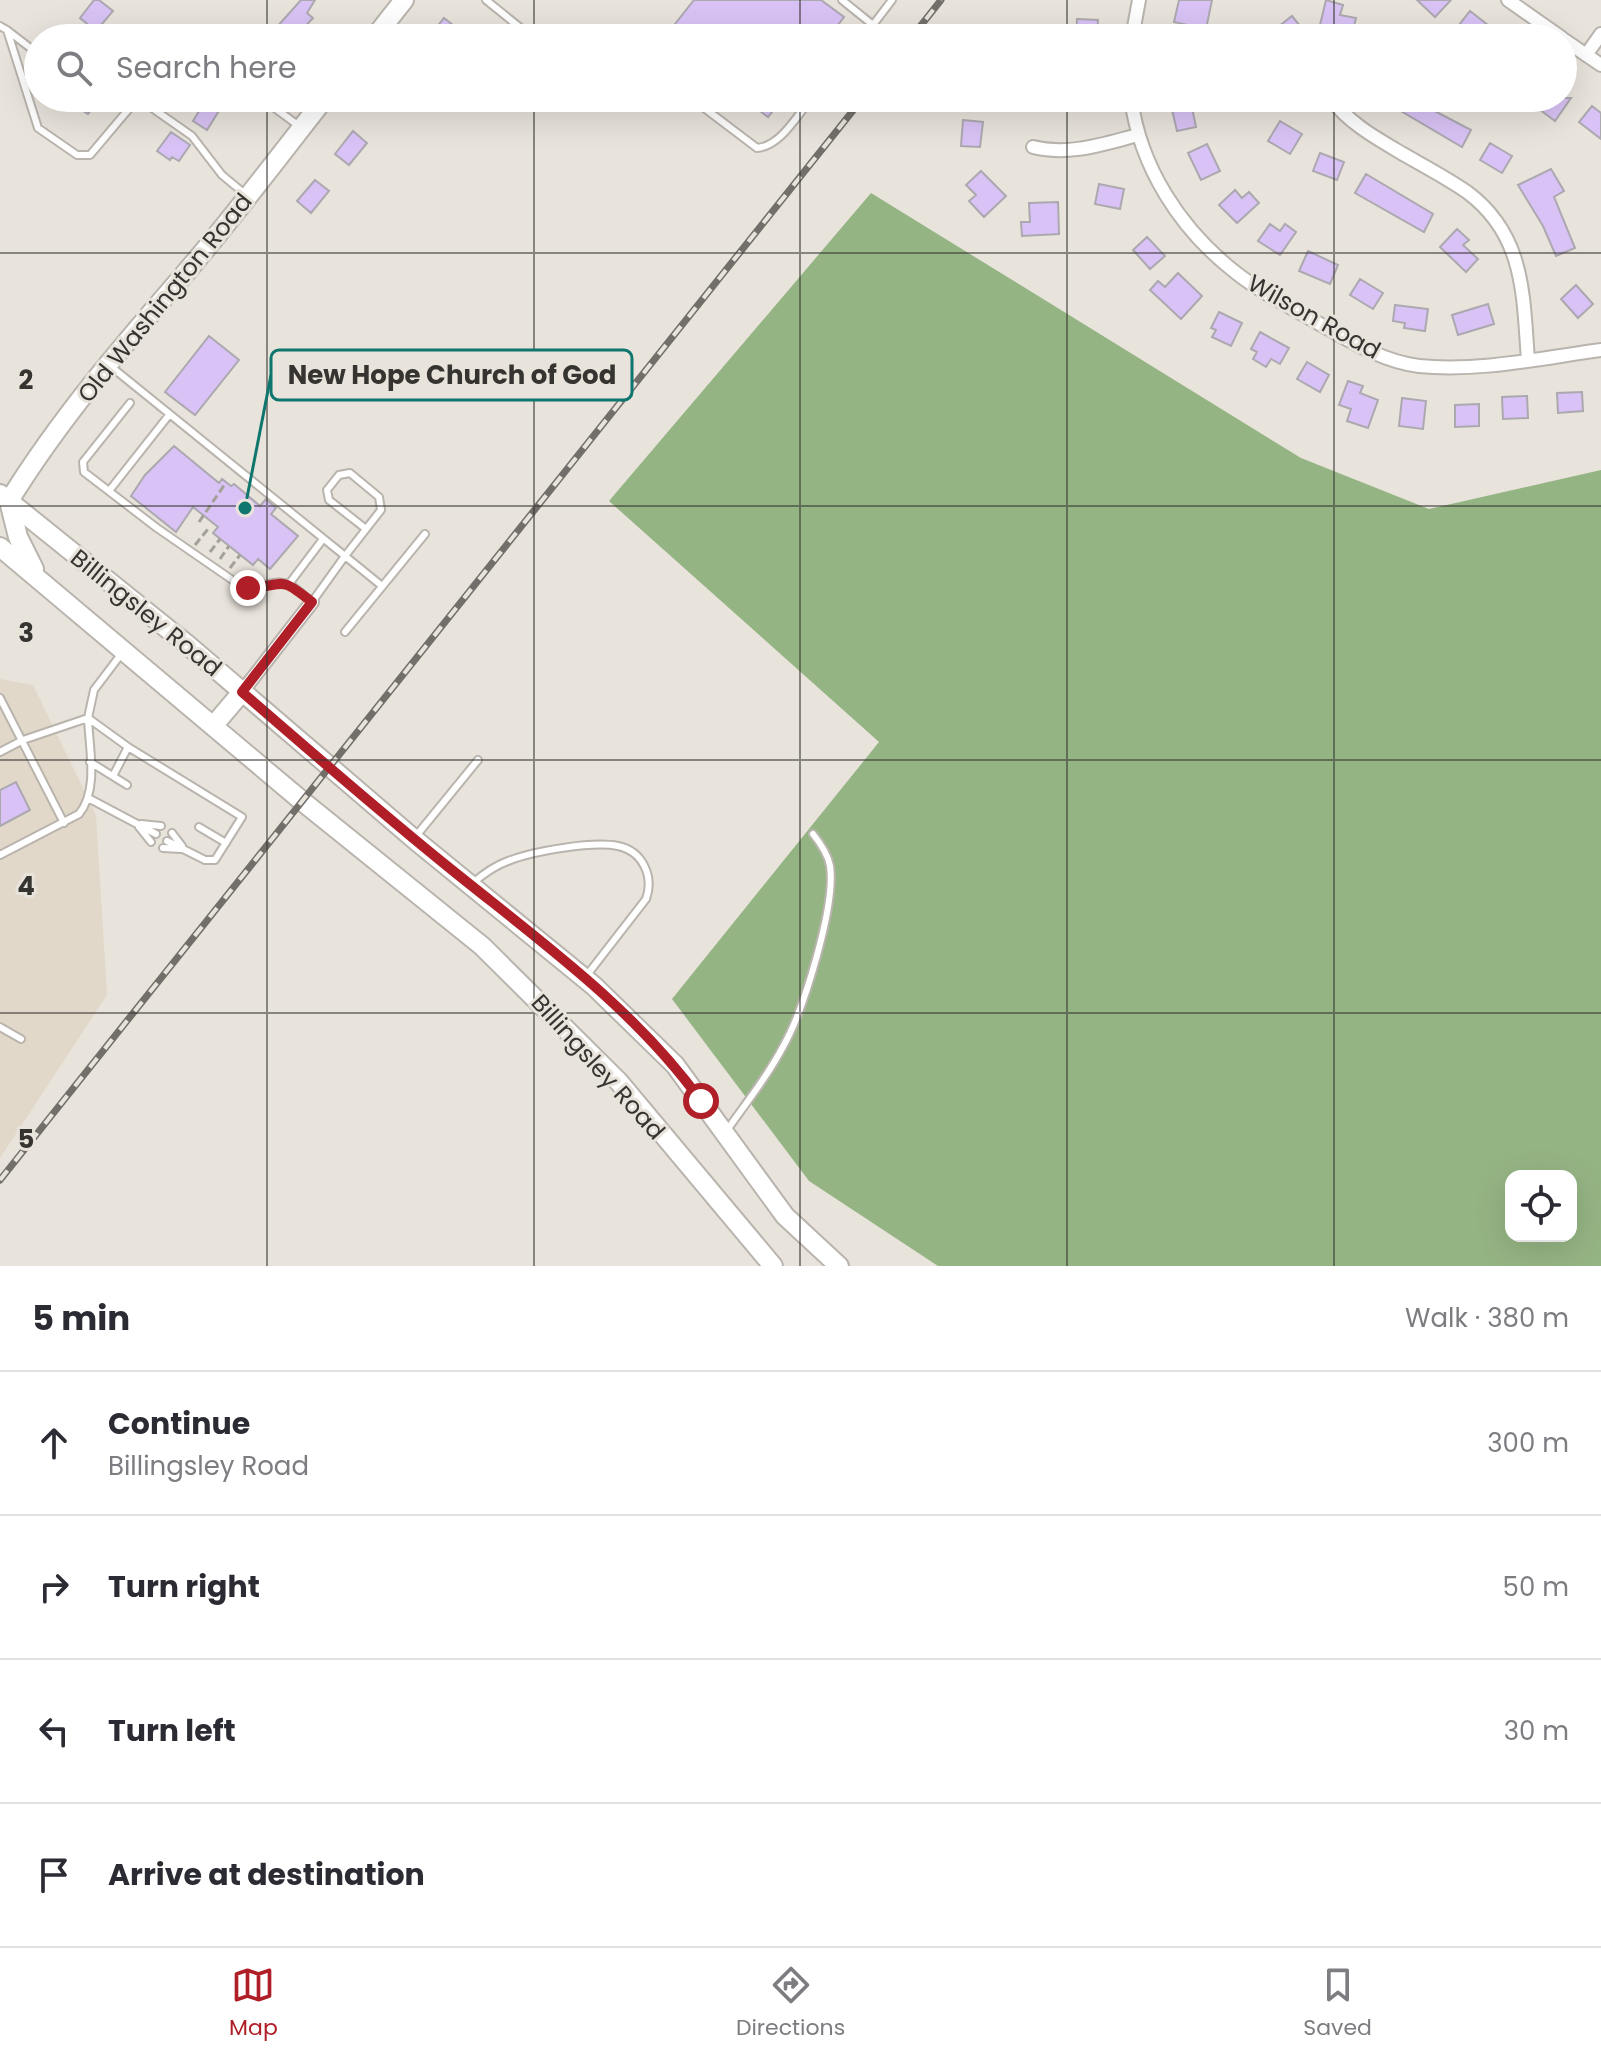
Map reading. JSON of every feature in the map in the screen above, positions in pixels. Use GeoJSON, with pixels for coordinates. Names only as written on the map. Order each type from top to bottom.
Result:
{"type":"FeatureCollection","features":[{"type":"Feature","properties":{"kind":"main road"},"geometry":{"type":"LineString","coordinates":[[385,24],[404,0]]}},
{"type":"Feature","properties":{"kind":"main road","name":"Old Washington Road"},"geometry":{"type":"LineString","coordinates":[[5,497],[314,112]]}},
{"type":"Feature","properties":{"kind":"main road"},"geometry":{"type":"LineString","coordinates":[[5,497],[28,560],[41,581]]}},
{"type":"Feature","properties":{"kind":"main road","name":"Billingsley Road"},"geometry":{"type":"LineString","coordinates":[[5,497],[585,978],[675,1065],[785,1216],[839,1266]]}},
{"type":"Feature","properties":{"kind":"main road","name":"Billingsley Road"},"geometry":{"type":"LineString","coordinates":[[0,547],[302,801],[482,946],[619,1082],[773,1266]]}},
{"type":"Feature","properties":{"kind":"main road"},"geometry":{"type":"LineString","coordinates":[[214,725],[242,692]]}},
{"type":"Feature","properties":{"kind":"street"},"geometry":{"type":"LineString","coordinates":[[1135,24],[1139,0]]}},
{"type":"Feature","properties":{"kind":"street"},"geometry":{"type":"LineString","coordinates":[[1508,0],[1542,24]]}},
{"type":"Feature","properties":{"kind":"street"},"geometry":{"type":"LineString","coordinates":[[1586,55],[1601,34]]}},
{"type":"Feature","properties":{"kind":"street"},"geometry":{"type":"LineString","coordinates":[[1577,49],[1601,65]]}},
{"type":"Feature","properties":{"kind":"street","name":"Wilson Road"},"geometry":{"type":"LineString","coordinates":[[1134,112],[1138,135],[1165,195],[1198,237],[1237,274],[1355,343],[1408,364],[1459,367],[1601,350]]}},
{"type":"Feature","properties":{"kind":"street"},"geometry":{"type":"LineString","coordinates":[[1344,112],[1360,129],[1467,193],[1490,213],[1512,248],[1519,266],[1528,360]]}},
{"type":"Feature","properties":{"kind":"street"},"geometry":{"type":"LineString","coordinates":[[1033,147],[1056,151],[1077,150],[1138,135]]}},
{"type":"Feature","properties":{"kind":"street"},"geometry":{"type":"LineString","coordinates":[[242,692],[312,602]]}},
{"type":"Feature","properties":{"kind":"lane"},"geometry":{"type":"LineString","coordinates":[[486,0],[516,24]]}},
{"type":"Feature","properties":{"kind":"lane"},"geometry":{"type":"LineString","coordinates":[[842,0],[872,24]]}},
{"type":"Feature","properties":{"kind":"lane"},"geometry":{"type":"LineString","coordinates":[[874,24],[892,0]]}},
{"type":"Feature","properties":{"kind":"lane"},"geometry":{"type":"LineString","coordinates":[[3,28],[24,44]]}},
{"type":"Feature","properties":{"kind":"lane"},"geometry":{"type":"LineString","coordinates":[[3,28],[24,88]]}},
{"type":"Feature","properties":{"kind":"lane"},"geometry":{"type":"LineString","coordinates":[[32,112],[38,128],[77,155],[90,155],[126,112]]}},
{"type":"Feature","properties":{"kind":"lane"},"geometry":{"type":"LineString","coordinates":[[158,112],[192,136],[222,175],[247,196]]}},
{"type":"Feature","properties":{"kind":"lane"},"geometry":{"type":"LineString","coordinates":[[280,112],[302,128]]}},
{"type":"Feature","properties":{"kind":"lane"},"geometry":{"type":"LineString","coordinates":[[709,112],[757,148],[770,145],[800,112]]}},
{"type":"Feature","properties":{"kind":"lane"},"geometry":{"type":"LineString","coordinates":[[109,365],[382,586]]}},
{"type":"Feature","properties":{"kind":"lane"},"geometry":{"type":"LineString","coordinates":[[130,403],[83,462],[84,472],[190,551],[248,588],[289,584],[312,602],[381,510],[379,497],[350,473],[339,475],[327,490],[329,500],[366,529]]}},
{"type":"Feature","properties":{"kind":"lane"},"geometry":{"type":"LineString","coordinates":[[109,491],[169,415]]}},
{"type":"Feature","properties":{"kind":"lane"},"geometry":{"type":"LineString","coordinates":[[345,632],[425,534]]}},
{"type":"Feature","properties":{"kind":"lane"},"geometry":{"type":"LineString","coordinates":[[289,584],[323,539]]}},
{"type":"Feature","properties":{"kind":"lane"},"geometry":{"type":"LineString","coordinates":[[0,855],[79,814],[90,799],[88,718],[94,690],[124,650]]}},
{"type":"Feature","properties":{"kind":"lane"},"geometry":{"type":"LineString","coordinates":[[0,698],[64,823]]}},
{"type":"Feature","properties":{"kind":"lane"},"geometry":{"type":"LineString","coordinates":[[0,752],[23,740],[88,718]]}},
{"type":"Feature","properties":{"kind":"lane"},"geometry":{"type":"LineString","coordinates":[[88,718],[128,747],[242,817],[215,860],[205,860],[165,845]]}},
{"type":"Feature","properties":{"kind":"lane"},"geometry":{"type":"LineString","coordinates":[[113,776],[128,747]]}},
{"type":"Feature","properties":{"kind":"lane"},"geometry":{"type":"LineString","coordinates":[[414,839],[478,760]]}},
{"type":"Feature","properties":{"kind":"lane"},"geometry":{"type":"LineString","coordinates":[[90,762],[127,785]]}},
{"type":"Feature","properties":{"kind":"lane"},"geometry":{"type":"LineString","coordinates":[[90,799],[156,834]]}},
{"type":"Feature","properties":{"kind":"lane"},"geometry":{"type":"LineString","coordinates":[[137,824],[161,826]]}},
{"type":"Feature","properties":{"kind":"lane"},"geometry":{"type":"LineString","coordinates":[[137,824],[151,842]]}},
{"type":"Feature","properties":{"kind":"lane"},"geometry":{"type":"LineString","coordinates":[[199,827],[226,843]]}},
{"type":"Feature","properties":{"kind":"lane"},"geometry":{"type":"LineString","coordinates":[[172,833],[184,850]]}},
{"type":"Feature","properties":{"kind":"lane"},"geometry":{"type":"LineString","coordinates":[[725,1133],[765,1078],[787,1041],[814,961],[831,885],[830,864],[825,850],[813,834]]}},
{"type":"Feature","properties":{"kind":"lane"},"geometry":{"type":"LineString","coordinates":[[471,885],[489,870],[533,853],[615,845],[633,853],[649,873],[651,887],[646,899],[585,978]]}},
{"type":"Feature","properties":{"kind":"lane"},"geometry":{"type":"LineString","coordinates":[[0,1027],[21,1039]]}},
{"type":"Feature","properties":{"kind":"path"},"geometry":{"type":"LineString","coordinates":[[199,522],[225,484]]}},
{"type":"Feature","properties":{"kind":"path"},"geometry":{"type":"LineString","coordinates":[[190,551],[208,529]]}},
{"type":"Feature","properties":{"kind":"path"},"geometry":{"type":"LineString","coordinates":[[204,560],[220,539]]}},
{"type":"Feature","properties":{"kind":"path"},"geometry":{"type":"LineString","coordinates":[[214,567],[229,546]]}},
{"type":"Feature","properties":{"kind":"path"},"geometry":{"type":"LineString","coordinates":[[225,575],[240,555]]}},
{"type":"Feature","properties":{"kind":"shaded area"},"geometry":{"type":"Polygon","coordinates":[[[0,679],[33,685],[96,815],[107,995],[0,1158],[0,679]]]}},
{"type":"Feature","properties":{"kind":"green space"},"geometry":{"type":"Polygon","coordinates":[[[871,193],[1301,458],[1429,509],[1601,470],[1601,1266],[938,1266],[809,1181],[672,999],[879,742],[609,501],[871,193]]]}},
{"type":"Feature","properties":{"kind":"building"},"geometry":{"type":"Polygon","coordinates":[[[94,0],[99,0],[113,11],[102,24],[87,24],[80,18],[94,0]]]}},
{"type":"Feature","properties":{"kind":"building"},"geometry":{"type":"Polygon","coordinates":[[[301,0],[315,0],[307,13],[313,18],[307,24],[280,24],[301,0]]]}},
{"type":"Feature","properties":{"kind":"building"},"geometry":{"type":"Polygon","coordinates":[[[694,0],[821,0],[844,17],[839,24],[675,24],[694,0]]]}},
{"type":"Feature","properties":{"kind":"building"},"geometry":{"type":"Polygon","coordinates":[[[1179,0],[1212,0],[1207,24],[1174,22],[1179,0]]]}},
{"type":"Feature","properties":{"kind":"building"},"geometry":{"type":"Polygon","coordinates":[[[1326,0],[1343,5],[1340,15],[1356,18],[1354,24],[1320,24],[1326,0]]]}},
{"type":"Feature","properties":{"kind":"building"},"geometry":{"type":"Polygon","coordinates":[[[1417,0],[1451,0],[1435,17],[1417,0]]]}},
{"type":"Feature","properties":{"kind":"building"},"geometry":{"type":"Polygon","coordinates":[[[1470,11],[1487,24],[1460,24],[1470,11]]]}},
{"type":"Feature","properties":{"kind":"building"},"geometry":{"type":"Polygon","coordinates":[[[1292,16],[1298,24],[1282,24],[1292,16]]]}},
{"type":"Feature","properties":{"kind":"building"},"geometry":{"type":"Polygon","coordinates":[[[1077,19],[1098,20],[1098,24],[1077,24],[1077,19]]]}},
{"type":"Feature","properties":{"kind":"building"},"geometry":{"type":"Polygon","coordinates":[[[1592,106],[1601,113],[1601,139],[1579,122],[1592,106]]]}},
{"type":"Feature","properties":{"kind":"building"},"geometry":{"type":"Polygon","coordinates":[[[198,112],[218,112],[207,130],[193,121],[198,112]]]}},
{"type":"Feature","properties":{"kind":"building"},"geometry":{"type":"Polygon","coordinates":[[[1173,112],[1193,112],[1196,127],[1177,131],[1173,112]]]}},
{"type":"Feature","properties":{"kind":"building"},"geometry":{"type":"Polygon","coordinates":[[[1403,112],[1437,112],[1471,130],[1462,147],[1403,112]]]}},
{"type":"Feature","properties":{"kind":"building"},"geometry":{"type":"Polygon","coordinates":[[[1543,112],[1561,112],[1555,121],[1543,112]]]}},
{"type":"Feature","properties":{"kind":"building"},"geometry":{"type":"Polygon","coordinates":[[[963,120],[983,122],[980,147],[961,146],[963,120]]]}},
{"type":"Feature","properties":{"kind":"building"},"geometry":{"type":"Polygon","coordinates":[[[1280,121],[1302,134],[1290,154],[1268,141],[1280,121]]]}},
{"type":"Feature","properties":{"kind":"building"},"geometry":{"type":"Polygon","coordinates":[[[353,131],[367,143],[349,165],[335,154],[353,131]]]}},
{"type":"Feature","properties":{"kind":"building"},"geometry":{"type":"Polygon","coordinates":[[[171,132],[190,145],[179,161],[172,157],[170,160],[157,151],[171,132]]]}},
{"type":"Feature","properties":{"kind":"building"},"geometry":{"type":"Polygon","coordinates":[[[1490,143],[1512,156],[1502,173],[1480,160],[1490,143]]]}},
{"type":"Feature","properties":{"kind":"building"},"geometry":{"type":"Polygon","coordinates":[[[1207,144],[1220,171],[1201,180],[1188,153],[1207,144]]]}},
{"type":"Feature","properties":{"kind":"building"},"geometry":{"type":"Polygon","coordinates":[[[1320,153],[1344,162],[1337,180],[1313,171],[1320,153]]]}},
{"type":"Feature","properties":{"kind":"building"},"geometry":{"type":"Polygon","coordinates":[[[1551,169],[1564,191],[1554,197],[1575,248],[1556,256],[1543,226],[1518,185],[1551,169]]]}},
{"type":"Feature","properties":{"kind":"building"},"geometry":{"type":"Polygon","coordinates":[[[981,171],[1006,196],[984,217],[969,201],[976,195],[966,185],[981,171]]]}},
{"type":"Feature","properties":{"kind":"building"},"geometry":{"type":"Polygon","coordinates":[[[1366,174],[1433,214],[1424,232],[1355,193],[1366,174]]]}},
{"type":"Feature","properties":{"kind":"building"},"geometry":{"type":"Polygon","coordinates":[[[315,180],[329,191],[311,213],[297,201],[315,180]]]}},
{"type":"Feature","properties":{"kind":"building"},"geometry":{"type":"Polygon","coordinates":[[[1099,184],[1124,189],[1120,209],[1095,204],[1099,184]]]}},
{"type":"Feature","properties":{"kind":"building"},"geometry":{"type":"Polygon","coordinates":[[[1235,190],[1242,198],[1249,192],[1259,203],[1237,223],[1219,205],[1235,190]]]}},
{"type":"Feature","properties":{"kind":"building"},"geometry":{"type":"Polygon","coordinates":[[[1058,202],[1059,234],[1022,236],[1021,222],[1030,222],[1029,203],[1058,202]]]}},
{"type":"Feature","properties":{"kind":"building"},"geometry":{"type":"Polygon","coordinates":[[[1270,224],[1280,231],[1285,224],[1296,232],[1280,255],[1258,241],[1270,224]]]}},
{"type":"Feature","properties":{"kind":"building"},"geometry":{"type":"Polygon","coordinates":[[[1457,229],[1469,240],[1463,245],[1478,259],[1466,272],[1440,247],[1457,229]]]}},
{"type":"Feature","properties":{"kind":"building"},"geometry":{"type":"Polygon","coordinates":[[[1147,237],[1165,256],[1150,269],[1133,250],[1147,237]]]}},
{"type":"Feature","properties":{"kind":"building"},"geometry":{"type":"Polygon","coordinates":[[[1308,251],[1338,265],[1330,284],[1299,271],[1308,251]]]}},
{"type":"Feature","properties":{"kind":"building"},"geometry":{"type":"Polygon","coordinates":[[[1178,273],[1202,296],[1181,319],[1150,290],[1158,281],[1165,287],[1178,273]]]}},
{"type":"Feature","properties":{"kind":"building"},"geometry":{"type":"Polygon","coordinates":[[[1360,279],[1383,293],[1373,309],[1350,295],[1360,279]]]}},
{"type":"Feature","properties":{"kind":"building"},"geometry":{"type":"Polygon","coordinates":[[[1576,285],[1593,304],[1578,318],[1561,299],[1576,285]]]}},
{"type":"Feature","properties":{"kind":"building"},"geometry":{"type":"Polygon","coordinates":[[[1488,304],[1494,324],[1458,335],[1452,315],[1488,304]]]}},
{"type":"Feature","properties":{"kind":"building"},"geometry":{"type":"Polygon","coordinates":[[[1395,305],[1428,309],[1425,331],[1404,328],[1405,323],[1393,321],[1395,305]]]}},
{"type":"Feature","properties":{"kind":"building"},"geometry":{"type":"Polygon","coordinates":[[[1219,312],[1242,323],[1231,346],[1212,337],[1216,330],[1211,328],[1219,312]]]}},
{"type":"Feature","properties":{"kind":"building"},"geometry":{"type":"Polygon","coordinates":[[[1260,332],[1289,348],[1280,364],[1271,359],[1266,367],[1253,359],[1257,352],[1251,349],[1260,332]]]}},
{"type":"Feature","properties":{"kind":"building"},"geometry":{"type":"Polygon","coordinates":[[[209,336],[239,360],[195,415],[165,392],[209,336]]]}},
{"type":"Feature","properties":{"kind":"building"},"geometry":{"type":"Polygon","coordinates":[[[1307,362],[1329,375],[1320,392],[1297,379],[1307,362]]]}},
{"type":"Feature","properties":{"kind":"building"},"geometry":{"type":"Polygon","coordinates":[[[1348,381],[1363,386],[1360,393],[1378,400],[1368,428],[1347,421],[1351,409],[1339,405],[1348,381]]]}},
{"type":"Feature","properties":{"kind":"building"},"geometry":{"type":"Polygon","coordinates":[[[1582,392],[1583,411],[1558,413],[1557,393],[1582,392]]]}},
{"type":"Feature","properties":{"kind":"building"},"geometry":{"type":"Polygon","coordinates":[[[1527,396],[1528,418],[1503,419],[1502,397],[1527,396]]]}},
{"type":"Feature","properties":{"kind":"building"},"geometry":{"type":"Polygon","coordinates":[[[1402,398],[1426,401],[1423,429],[1399,426],[1402,398]]]}},
{"type":"Feature","properties":{"kind":"building"},"geometry":{"type":"Polygon","coordinates":[[[1479,404],[1479,426],[1455,427],[1455,405],[1479,404]]]}},
{"type":"Feature","properties":{"kind":"building"},"geometry":{"type":"Polygon","coordinates":[[[174,446],[219,483],[222,479],[231,486],[234,484],[260,506],[266,499],[276,508],[271,514],[298,536],[270,569],[258,559],[253,565],[213,533],[218,527],[193,507],[176,532],[131,496],[145,475],[174,446]]]}},
{"type":"Feature","properties":{"kind":"building"},"geometry":{"type":"Polygon","coordinates":[[[16,782],[30,810],[0,826],[0,790],[16,782]]]}},
{"type":"Feature","properties":{"kind":"railway"},"geometry":{"type":"LineString","coordinates":[[922,24],[941,0]]}},
{"type":"Feature","properties":{"kind":"railway"},"geometry":{"type":"LineString","coordinates":[[0,1180],[852,112]]}},
{"type":"Feature","properties":{"kind":"place","name":"New Hope Church of God"},"geometry":{"type":"Point","coordinates":[245,508]}},
{"type":"Feature","properties":{"kind":"route"},"geometry":{"type":"LineString","coordinates":[[248,588],[289,584],[312,602],[242,692],[414,839],[594,986],[675,1065],[701,1101]]}}]}
